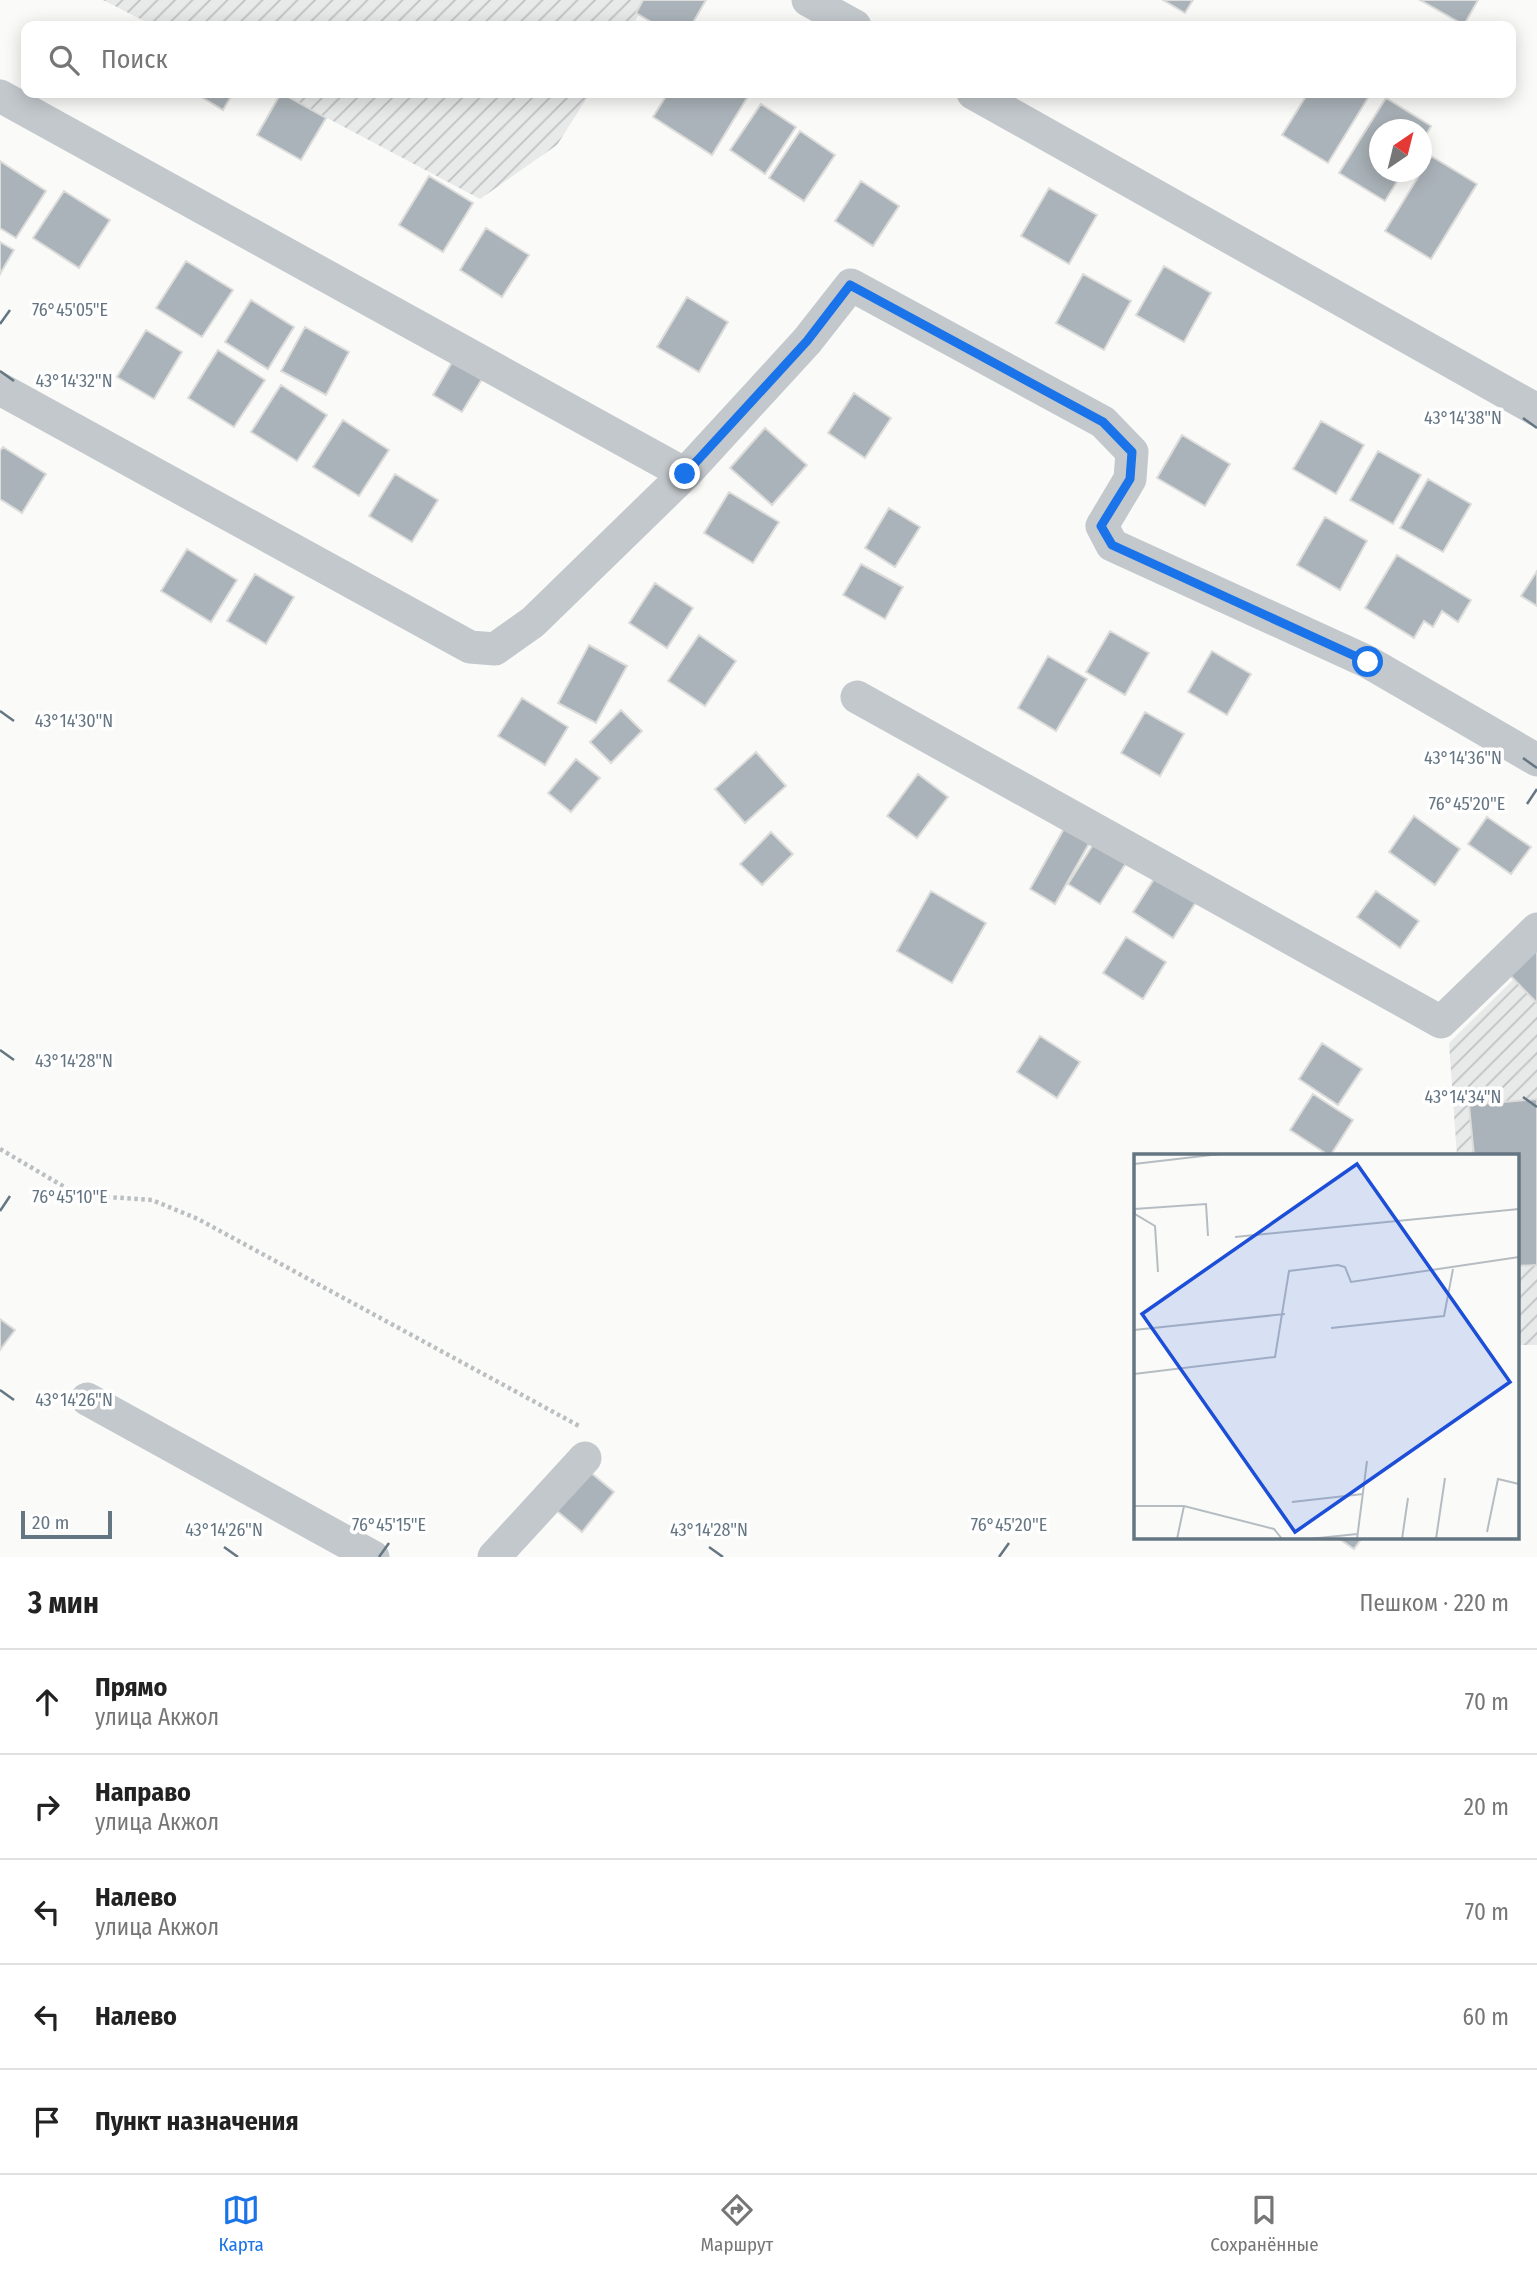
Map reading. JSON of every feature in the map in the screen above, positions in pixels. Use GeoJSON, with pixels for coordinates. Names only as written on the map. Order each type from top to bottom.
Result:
{"type":"FeatureCollection","features":[{"type":"Feature","properties":{"kind":"street"},"geometry":{"type":"LineString","coordinates":[[808,0],[846,21]]}},
{"type":"Feature","properties":{"kind":"street"},"geometry":{"type":"LineString","coordinates":[[0,96],[685,474]]}},
{"type":"Feature","properties":{"kind":"street"},"geometry":{"type":"LineString","coordinates":[[982,98],[1537,410]]}},
{"type":"Feature","properties":{"kind":"street"},"geometry":{"type":"LineString","coordinates":[[0,389],[470,647],[495,649],[533,622],[685,474],[807,341],[850,285],[1103,422],[1132,452],[1130,479],[1101,526],[1112,545],[1368,662],[1537,760]]}},
{"type":"Feature","properties":{"kind":"street"},"geometry":{"type":"LineString","coordinates":[[857,697],[1441,1021],[1537,929]]}},
{"type":"Feature","properties":{"kind":"street"},"geometry":{"type":"LineString","coordinates":[[87,1399],[373,1557]]}},
{"type":"Feature","properties":{"kind":"street"},"geometry":{"type":"LineString","coordinates":[[494,1557],[585,1458]]}},
{"type":"Feature","properties":{"kind":"path"},"geometry":{"type":"LineString","coordinates":[[0,1149],[78,1195],[152,1200],[198,1219],[585,1430],[585,1458]]}},
{"type":"Feature","properties":{"kind":"shaded area"},"geometry":{"type":"Polygon","coordinates":[[[103,0],[648,0],[635,21],[144,21],[103,0]]]}},
{"type":"Feature","properties":{"kind":"shaded area"},"geometry":{"type":"Polygon","coordinates":[[[289,98],[587,98],[557,145],[480,199],[289,98]]]}},
{"type":"Feature","properties":{"kind":"shaded area"},"geometry":{"type":"Polygon","coordinates":[[[1537,956],[1537,1345],[1520,1345],[1520,1154],[1457,1154],[1449,1043],[1537,956]]]}},
{"type":"Feature","properties":{"kind":"building"},"geometry":{"type":"Polygon","coordinates":[[[643,0],[706,0],[694,21],[650,21],[636,13],[643,0]]]}},
{"type":"Feature","properties":{"kind":"building"},"geometry":{"type":"Polygon","coordinates":[[[1163,0],[1193,0],[1185,13],[1163,0]]]}},
{"type":"Feature","properties":{"kind":"building"},"geometry":{"type":"Polygon","coordinates":[[[1420,0],[1478,0],[1466,21],[1457,21],[1420,0]]]}},
{"type":"Feature","properties":{"kind":"building"},"geometry":{"type":"Polygon","coordinates":[[[203,98],[230,98],[223,110],[203,98]]]}},
{"type":"Feature","properties":{"kind":"building"},"geometry":{"type":"Polygon","coordinates":[[[278,98],[290,98],[326,118],[301,160],[257,135],[278,98]]]}},
{"type":"Feature","properties":{"kind":"building"},"geometry":{"type":"Polygon","coordinates":[[[665,98],[747,98],[712,155],[653,117],[665,98]]]}},
{"type":"Feature","properties":{"kind":"building"},"geometry":{"type":"Polygon","coordinates":[[[1305,98],[1368,98],[1328,163],[1282,135],[1305,98]]]}},
{"type":"Feature","properties":{"kind":"building"},"geometry":{"type":"Polygon","coordinates":[[[1386,98],[1420,119],[1373,119],[1386,98]]]}},
{"type":"Feature","properties":{"kind":"building"},"geometry":{"type":"Polygon","coordinates":[[[761,104],[796,127],[765,174],[730,150],[761,104]]]}},
{"type":"Feature","properties":{"kind":"building"},"geometry":{"type":"Polygon","coordinates":[[[1369,125],[1369,182],[1397,182],[1385,201],[1339,173],[1369,125]]]}},
{"type":"Feature","properties":{"kind":"building"},"geometry":{"type":"Polygon","coordinates":[[[800,131],[835,155],[804,201],[769,178],[800,131]]]}},
{"type":"Feature","properties":{"kind":"building"},"geometry":{"type":"Polygon","coordinates":[[[1432,157],[1477,184],[1431,259],[1385,231],[1415,182],[1432,182],[1432,157]]]}},
{"type":"Feature","properties":{"kind":"building"},"geometry":{"type":"Polygon","coordinates":[[[0,161],[46,191],[16,238],[0,228],[0,161]]]}},
{"type":"Feature","properties":{"kind":"building"},"geometry":{"type":"Polygon","coordinates":[[[429,176],[473,203],[443,252],[399,225],[429,176]]]}},
{"type":"Feature","properties":{"kind":"building"},"geometry":{"type":"Polygon","coordinates":[[[861,181],[899,206],[873,246],[835,221],[861,181]]]}},
{"type":"Feature","properties":{"kind":"building"},"geometry":{"type":"Polygon","coordinates":[[[1049,188],[1097,215],[1069,264],[1021,236],[1049,188]]]}},
{"type":"Feature","properties":{"kind":"building"},"geometry":{"type":"Polygon","coordinates":[[[64,191],[110,220],[79,268],[33,238],[64,191]]]}},
{"type":"Feature","properties":{"kind":"building"},"geometry":{"type":"Polygon","coordinates":[[[486,228],[529,255],[502,297],[460,270],[486,228]]]}},
{"type":"Feature","properties":{"kind":"building"},"geometry":{"type":"Polygon","coordinates":[[[0,242],[14,250],[0,274],[0,242]]]}},
{"type":"Feature","properties":{"kind":"building"},"geometry":{"type":"Polygon","coordinates":[[[186,261],[233,290],[202,337],[156,308],[186,261]]]}},
{"type":"Feature","properties":{"kind":"building"},"geometry":{"type":"Polygon","coordinates":[[[1164,266],[1211,293],[1184,342],[1136,315],[1164,266]]]}},
{"type":"Feature","properties":{"kind":"building"},"geometry":{"type":"Polygon","coordinates":[[[1083,274],[1131,301],[1104,350],[1056,323],[1083,274]]]}},
{"type":"Feature","properties":{"kind":"building"},"geometry":{"type":"Polygon","coordinates":[[[687,297],[728,322],[699,372],[657,347],[687,297]]]}},
{"type":"Feature","properties":{"kind":"building"},"geometry":{"type":"Polygon","coordinates":[[[251,300],[294,327],[268,369],[225,342],[251,300]]]}},
{"type":"Feature","properties":{"kind":"building"},"geometry":{"type":"Polygon","coordinates":[[[305,327],[349,352],[326,395],[281,371],[305,327]]]}},
{"type":"Feature","properties":{"kind":"building"},"geometry":{"type":"Polygon","coordinates":[[[146,330],[182,352],[154,399],[117,377],[146,330]]]}},
{"type":"Feature","properties":{"kind":"building"},"geometry":{"type":"Polygon","coordinates":[[[218,350],[265,380],[234,427],[188,398],[218,350]]]}},
{"type":"Feature","properties":{"kind":"building"},"geometry":{"type":"Polygon","coordinates":[[[455,357],[485,374],[462,412],[433,395],[455,357]]]}},
{"type":"Feature","properties":{"kind":"building"},"geometry":{"type":"Polygon","coordinates":[[[281,385],[327,415],[297,461],[251,432],[281,385]]]}},
{"type":"Feature","properties":{"kind":"building"},"geometry":{"type":"Polygon","coordinates":[[[854,393],[891,418],[865,458],[828,433],[854,393]]]}},
{"type":"Feature","properties":{"kind":"building"},"geometry":{"type":"Polygon","coordinates":[[[343,420],[389,450],[359,496],[313,467],[343,420]]]}},
{"type":"Feature","properties":{"kind":"building"},"geometry":{"type":"Polygon","coordinates":[[[1321,421],[1364,445],[1336,494],[1293,469],[1321,421]]]}},
{"type":"Feature","properties":{"kind":"building"},"geometry":{"type":"Polygon","coordinates":[[[765,428],[807,465],[772,505],[730,468],[765,428]]]}},
{"type":"Feature","properties":{"kind":"building"},"geometry":{"type":"Polygon","coordinates":[[[1182,435],[1230,464],[1205,506],[1157,478],[1182,435]]]}},
{"type":"Feature","properties":{"kind":"building"},"geometry":{"type":"Polygon","coordinates":[[[3,447],[46,474],[22,513],[0,499],[0,451],[3,447]]]}},
{"type":"Feature","properties":{"kind":"building"},"geometry":{"type":"Polygon","coordinates":[[[1378,451],[1421,475],[1393,524],[1350,500],[1378,451]]]}},
{"type":"Feature","properties":{"kind":"building"},"geometry":{"type":"Polygon","coordinates":[[[395,474],[438,500],[412,542],[369,516],[395,474]]]}},
{"type":"Feature","properties":{"kind":"building"},"geometry":{"type":"Polygon","coordinates":[[[1428,479],[1471,504],[1443,552],[1400,528],[1428,479]]]}},
{"type":"Feature","properties":{"kind":"building"},"geometry":{"type":"Polygon","coordinates":[[[729,492],[779,522],[753,563],[704,533],[729,492]]]}},
{"type":"Feature","properties":{"kind":"building"},"geometry":{"type":"Polygon","coordinates":[[[889,508],[920,527],[895,567],[865,548],[889,508]]]}},
{"type":"Feature","properties":{"kind":"building"},"geometry":{"type":"Polygon","coordinates":[[[1325,517],[1367,541],[1340,590],[1297,565],[1325,517]]]}},
{"type":"Feature","properties":{"kind":"building"},"geometry":{"type":"Polygon","coordinates":[[[187,549],[237,580],[211,622],[161,591],[187,549]]]}},
{"type":"Feature","properties":{"kind":"building"},"geometry":{"type":"Polygon","coordinates":[[[1397,555],[1471,600],[1458,622],[1442,611],[1433,627],[1424,621],[1414,638],[1365,608],[1397,555]]]}},
{"type":"Feature","properties":{"kind":"building"},"geometry":{"type":"Polygon","coordinates":[[[861,564],[903,587],[885,619],[843,595],[861,564]]]}},
{"type":"Feature","properties":{"kind":"building"},"geometry":{"type":"Polygon","coordinates":[[[1537,571],[1537,606],[1521,596],[1537,571]]]}},
{"type":"Feature","properties":{"kind":"building"},"geometry":{"type":"Polygon","coordinates":[[[255,574],[294,597],[266,644],[227,621],[255,574]]]}},
{"type":"Feature","properties":{"kind":"building"},"geometry":{"type":"Polygon","coordinates":[[[655,583],[693,608],[667,648],[629,623],[655,583]]]}},
{"type":"Feature","properties":{"kind":"building"},"geometry":{"type":"Polygon","coordinates":[[[1110,631],[1149,653],[1125,695],[1086,672],[1110,631]]]}},
{"type":"Feature","properties":{"kind":"building"},"geometry":{"type":"Polygon","coordinates":[[[699,635],[736,661],[705,706],[668,681],[699,635]]]}},
{"type":"Feature","properties":{"kind":"building"},"geometry":{"type":"Polygon","coordinates":[[[589,645],[627,666],[596,723],[558,703],[589,645]]]}},
{"type":"Feature","properties":{"kind":"building"},"geometry":{"type":"Polygon","coordinates":[[[1212,651],[1251,674],[1227,715],[1188,692],[1212,651]]]}},
{"type":"Feature","properties":{"kind":"building"},"geometry":{"type":"Polygon","coordinates":[[[1048,656],[1087,679],[1056,731],[1018,708],[1048,656]]]}},
{"type":"Feature","properties":{"kind":"building"},"geometry":{"type":"Polygon","coordinates":[[[522,698],[568,727],[545,765],[498,736],[522,698]]]}},
{"type":"Feature","properties":{"kind":"building"},"geometry":{"type":"Polygon","coordinates":[[[621,710],[642,731],[611,763],[590,742],[621,710]]]}},
{"type":"Feature","properties":{"kind":"building"},"geometry":{"type":"Polygon","coordinates":[[[1145,712],[1184,734],[1160,776],[1121,753],[1145,712]]]}},
{"type":"Feature","properties":{"kind":"building"},"geometry":{"type":"Polygon","coordinates":[[[756,752],[786,786],[745,823],[715,789],[756,752]]]}},
{"type":"Feature","properties":{"kind":"building"},"geometry":{"type":"Polygon","coordinates":[[[576,759],[600,778],[571,812],[548,793],[576,759]]]}},
{"type":"Feature","properties":{"kind":"building"},"geometry":{"type":"Polygon","coordinates":[[[918,774],[948,797],[917,838],[887,816],[918,774]]]}},
{"type":"Feature","properties":{"kind":"building"},"geometry":{"type":"Polygon","coordinates":[[[1414,816],[1460,849],[1435,885],[1389,852],[1414,816]]]}},
{"type":"Feature","properties":{"kind":"building"},"geometry":{"type":"Polygon","coordinates":[[[1487,817],[1531,847],[1511,874],[1468,844],[1487,817]]]}},
{"type":"Feature","properties":{"kind":"building"},"geometry":{"type":"Polygon","coordinates":[[[1065,827],[1090,842],[1055,904],[1030,889],[1065,827]]]}},
{"type":"Feature","properties":{"kind":"building"},"geometry":{"type":"Polygon","coordinates":[[[771,832],[793,854],[762,885],[740,864],[771,832]]]}},
{"type":"Feature","properties":{"kind":"building"},"geometry":{"type":"Polygon","coordinates":[[[1096,840],[1128,860],[1100,904],[1068,884],[1096,840]]]}},
{"type":"Feature","properties":{"kind":"building"},"geometry":{"type":"Polygon","coordinates":[[[1156,876],[1196,902],[1173,938],[1133,912],[1156,876]]]}},
{"type":"Feature","properties":{"kind":"building"},"geometry":{"type":"Polygon","coordinates":[[[931,891],[986,923],[952,983],[897,951],[931,891]]]}},
{"type":"Feature","properties":{"kind":"building"},"geometry":{"type":"Polygon","coordinates":[[[1376,891],[1419,921],[1400,948],[1357,917],[1376,891]]]}},
{"type":"Feature","properties":{"kind":"building"},"geometry":{"type":"Polygon","coordinates":[[[1537,934],[1537,1003],[1502,967],[1537,934]]]}},
{"type":"Feature","properties":{"kind":"building"},"geometry":{"type":"Polygon","coordinates":[[[1126,937],[1166,962],[1143,999],[1103,973],[1126,937]]]}},
{"type":"Feature","properties":{"kind":"building"},"geometry":{"type":"Polygon","coordinates":[[[1040,1036],[1080,1062],[1057,1098],[1017,1072],[1040,1036]]]}},
{"type":"Feature","properties":{"kind":"building"},"geometry":{"type":"Polygon","coordinates":[[[1322,1043],[1362,1069],[1338,1105],[1299,1079],[1322,1043]]]}},
{"type":"Feature","properties":{"kind":"building"},"geometry":{"type":"Polygon","coordinates":[[[1313,1094],[1353,1120],[1331,1154],[1327,1154],[1290,1130],[1313,1094]]]}},
{"type":"Feature","properties":{"kind":"building"},"geometry":{"type":"Polygon","coordinates":[[[1537,1099],[1537,1265],[1520,1266],[1520,1154],[1474,1154],[1469,1105],[1537,1099]]]}},
{"type":"Feature","properties":{"kind":"building"},"geometry":{"type":"Polygon","coordinates":[[[0,1319],[15,1330],[0,1350],[0,1319]]]}},
{"type":"Feature","properties":{"kind":"building"},"geometry":{"type":"Polygon","coordinates":[[[584,1467],[614,1492],[582,1532],[551,1506],[584,1467]]]}},
{"type":"Feature","properties":{"kind":"building"},"geometry":{"type":"Polygon","coordinates":[[[1341,1540],[1361,1540],[1354,1549],[1341,1540]]]}},
{"type":"Feature","properties":{"kind":"route"},"geometry":{"type":"LineString","coordinates":[[685,474],[807,341],[850,285],[1103,422],[1132,452],[1130,479],[1101,526],[1112,545],[1368,662]]}}]}
